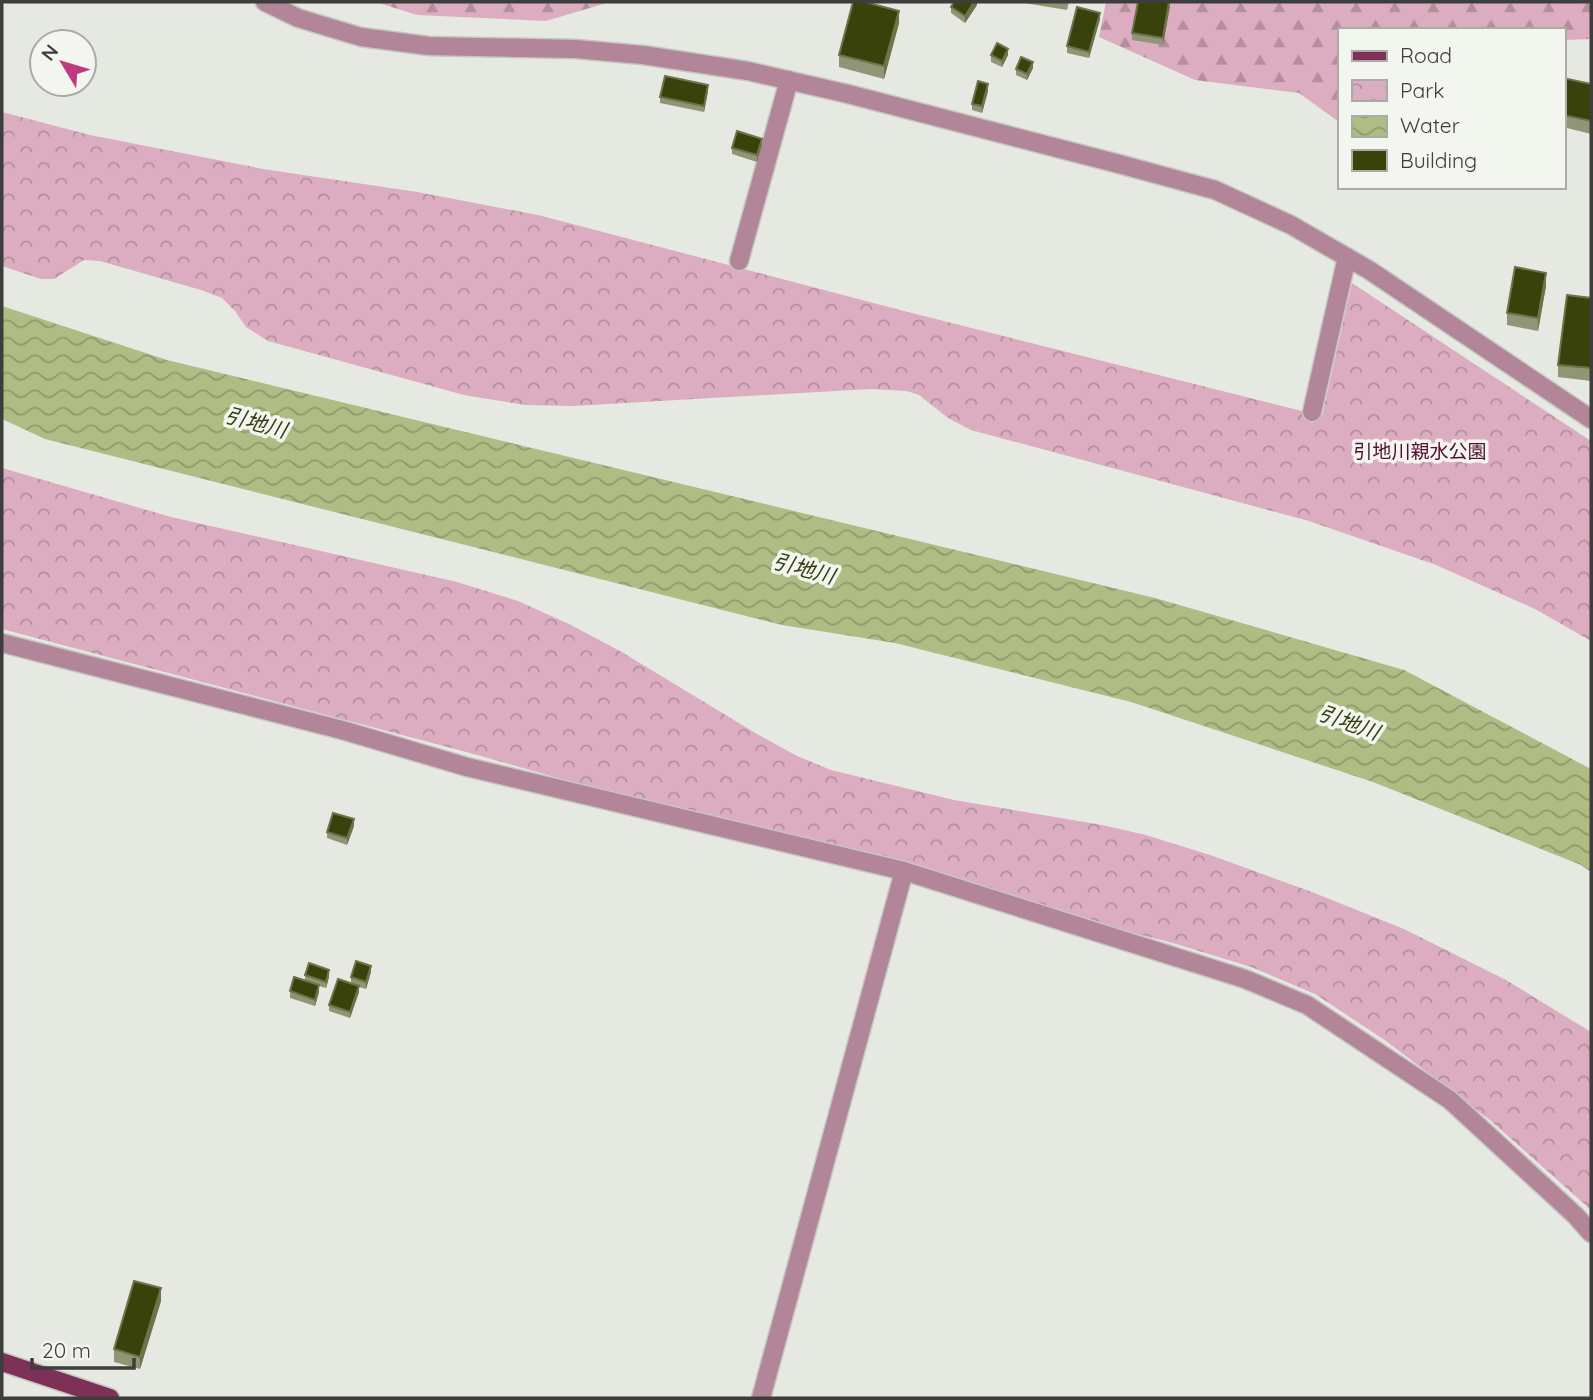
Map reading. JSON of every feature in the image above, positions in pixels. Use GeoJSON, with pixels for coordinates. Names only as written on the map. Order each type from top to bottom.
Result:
{"type":"FeatureCollection","features":[{"type":"Feature","properties":{"kind":"main road"},"geometry":{"type":"LineString","coordinates":[[2,1362],[110,1398]]}},
{"type":"Feature","properties":{"kind":"street"},"geometry":{"type":"LineString","coordinates":[[265,2],[298,18],[361,37],[429,46],[575,49],[643,55],[748,71],[1215,190],[1291,225],[1347,257],[1591,419]]}},
{"type":"Feature","properties":{"kind":"street"},"geometry":{"type":"LineString","coordinates":[[739,261],[789,80]]}},
{"type":"Feature","properties":{"kind":"street"},"geometry":{"type":"LineString","coordinates":[[1312,412],[1347,257]]}},
{"type":"Feature","properties":{"kind":"street"},"geometry":{"type":"LineString","coordinates":[[2,643],[342,730],[467,767],[904,871],[1245,979],[1307,1005],[1450,1100],[1591,1233]]}},
{"type":"Feature","properties":{"kind":"street"},"geometry":{"type":"LineString","coordinates":[[761,1398],[904,871]]}},
{"type":"Feature","properties":{"kind":"green space"},"geometry":{"type":"Polygon","coordinates":[[[376,2],[610,2],[546,21],[417,15],[376,2]]]}},
{"type":"Feature","properties":{"kind":"green space"},"geometry":{"type":"Polygon","coordinates":[[[1106,2],[1591,2],[1591,39],[1565,40],[1565,28],[1338,28],[1338,121],[1299,93],[1195,80],[1099,37],[1106,2]]]}},
{"type":"Feature","properties":{"kind":"green space","name":"引地川親水公園"},"geometry":{"type":"Polygon","coordinates":[[[2,112],[90,135],[263,169],[417,192],[538,215],[1322,416],[1352,283],[1591,441],[1591,641],[1535,609],[1436,565],[1309,521],[971,430],[948,418],[919,395],[907,391],[871,389],[573,406],[525,405],[464,395],[268,341],[246,327],[222,298],[100,261],[84,260],[54,279],[41,279],[2,266],[2,112]]]}},
{"type":"Feature","properties":{"kind":"green space"},"geometry":{"type":"Polygon","coordinates":[[[2,468],[171,517],[457,582],[518,601],[620,651],[757,734],[797,756],[831,770],[954,800],[1146,835],[1312,892],[1404,929],[1506,980],[1591,1032],[1591,1210],[1491,1121],[1386,1041],[1315,994],[1251,967],[1173,943],[969,892],[470,753],[2,629],[2,468]]]}},
{"type":"Feature","properties":{"kind":"water","name":"引地川"},"geometry":{"type":"Polygon","coordinates":[[[2,306],[167,360],[1155,598],[1404,670],[1591,769],[1591,872],[1581,865],[1373,782],[1131,702],[895,643],[782,625],[45,439],[2,419],[2,306]]]}},
{"type":"Feature","properties":{"kind":"building"},"geometry":{"type":"Polygon","coordinates":[[[853,2],[865,2],[899,11],[884,66],[839,55],[853,2]]]}},
{"type":"Feature","properties":{"kind":"building"},"geometry":{"type":"Polygon","coordinates":[[[954,2],[974,2],[965,16],[951,7],[954,2]]]}},
{"type":"Feature","properties":{"kind":"building"},"geometry":{"type":"Polygon","coordinates":[[[1138,2],[1169,2],[1163,38],[1132,33],[1138,2]]]}},
{"type":"Feature","properties":{"kind":"building"},"geometry":{"type":"Polygon","coordinates":[[[1077,7],[1100,13],[1089,52],[1067,46],[1077,7]]]}},
{"type":"Feature","properties":{"kind":"building"},"geometry":{"type":"Polygon","coordinates":[[[997,43],[1008,49],[1002,61],[991,55],[997,43]]]}},
{"type":"Feature","properties":{"kind":"building"},"geometry":{"type":"Polygon","coordinates":[[[1021,57],[1033,62],[1027,74],[1016,69],[1021,57]]]}},
{"type":"Feature","properties":{"kind":"building"},"geometry":{"type":"Polygon","coordinates":[[[665,76],[708,85],[704,106],[660,97],[665,76]]]}},
{"type":"Feature","properties":{"kind":"building"},"geometry":{"type":"Polygon","coordinates":[[[1565,78],[1591,84],[1591,121],[1565,115],[1565,78]]]}},
{"type":"Feature","properties":{"kind":"building"},"geometry":{"type":"Polygon","coordinates":[[[978,81],[988,84],[982,106],[972,104],[978,81]]]}},
{"type":"Feature","properties":{"kind":"building"},"geometry":{"type":"Polygon","coordinates":[[[737,131],[762,139],[757,155],[732,148],[737,131]]]}},
{"type":"Feature","properties":{"kind":"building"},"geometry":{"type":"Polygon","coordinates":[[[1515,267],[1546,273],[1538,318],[1507,313],[1515,267]]]}},
{"type":"Feature","properties":{"kind":"building"},"geometry":{"type":"Polygon","coordinates":[[[1567,295],[1591,298],[1591,368],[1558,365],[1567,295]]]}},
{"type":"Feature","properties":{"kind":"building"},"geometry":{"type":"Polygon","coordinates":[[[333,813],[354,819],[347,838],[327,832],[333,813]]]}},
{"type":"Feature","properties":{"kind":"building"},"geometry":{"type":"Polygon","coordinates":[[[356,961],[371,966],[366,982],[351,977],[356,961]]]}},
{"type":"Feature","properties":{"kind":"building"},"geometry":{"type":"Polygon","coordinates":[[[309,963],[329,970],[326,982],[305,975],[309,963]]]}},
{"type":"Feature","properties":{"kind":"building"},"geometry":{"type":"Polygon","coordinates":[[[294,977],[319,985],[315,1000],[290,991],[294,977]]]}},
{"type":"Feature","properties":{"kind":"building"},"geometry":{"type":"Polygon","coordinates":[[[338,979],[359,986],[350,1012],[329,1005],[338,979]]]}},
{"type":"Feature","properties":{"kind":"building"},"geometry":{"type":"Polygon","coordinates":[[[134,1281],[161,1288],[140,1357],[114,1349],[134,1281]]]}}]}
